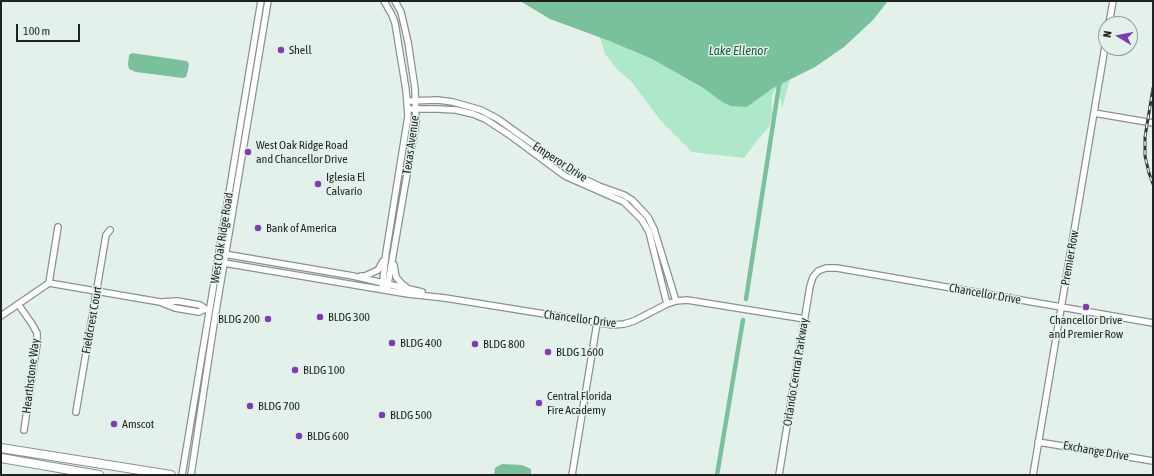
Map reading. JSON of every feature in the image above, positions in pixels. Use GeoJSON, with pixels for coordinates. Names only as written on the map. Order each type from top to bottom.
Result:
{"type":"FeatureCollection","features":[{"type":"Feature","properties":{"kind":"highway"},"geometry":{"type":"LineString","coordinates":[[1,448],[171,475]]}},
{"type":"Feature","properties":{"kind":"highway"},"geometry":{"type":"LineString","coordinates":[[1,458],[99,475]]}},
{"type":"Feature","properties":{"kind":"street","name":"West Oak Ridge Road"},"geometry":{"type":"LineString","coordinates":[[182,475],[208,310],[220,253],[261,1]]}},
{"type":"Feature","properties":{"kind":"street","name":"West Oak Ridge Road"},"geometry":{"type":"LineString","coordinates":[[192,475],[226,254],[268,1]]}},
{"type":"Feature","properties":{"kind":"street","name":"Texas Avenue"},"geometry":{"type":"LineString","coordinates":[[384,1],[392,15],[408,109],[406,132],[386,253],[385,286]]}},
{"type":"Feature","properties":{"kind":"street","name":"Texas Avenue"},"geometry":{"type":"LineString","coordinates":[[385,286],[393,258],[414,134],[416,109],[408,42],[401,12],[395,1]]}},
{"type":"Feature","properties":{"kind":"street"},"geometry":{"type":"LineString","coordinates":[[1110,16],[1113,1]]}},
{"type":"Feature","properties":{"kind":"street"},"geometry":{"type":"LineString","coordinates":[[392,15],[401,12]]}},
{"type":"Feature","properties":{"kind":"street"},"geometry":{"type":"LineString","coordinates":[[398,44],[408,42]]}},
{"type":"Feature","properties":{"kind":"street","name":"Premier Row"},"geometry":{"type":"LineString","coordinates":[[1033,475],[1104,56]]}},
{"type":"Feature","properties":{"kind":"street"},"geometry":{"type":"LineString","coordinates":[[246,89],[250,92],[248,101],[251,104]]}},
{"type":"Feature","properties":{"kind":"street","name":"Emperor Drive"},"geometry":{"type":"LineString","coordinates":[[407,101],[438,100],[453,102],[480,110],[504,123],[576,175],[599,186],[624,195],[632,200],[648,217],[654,229],[676,301]]}},
{"type":"Feature","properties":{"kind":"street","name":"Emperor Drive"},"geometry":{"type":"LineString","coordinates":[[408,109],[456,110],[484,119],[511,136],[565,176],[624,202],[642,220],[649,232],[666,304]]}},
{"type":"Feature","properties":{"kind":"street"},"geometry":{"type":"LineString","coordinates":[[1094,113],[1153,123]]}},
{"type":"Feature","properties":{"kind":"street"},"geometry":{"type":"LineString","coordinates":[[406,132],[414,134]]}},
{"type":"Feature","properties":{"kind":"street"},"geometry":{"type":"LineString","coordinates":[[49,283],[58,227]]}},
{"type":"Feature","properties":{"kind":"street","name":"Fieldcrest Court"},"geometry":{"type":"LineString","coordinates":[[76,412],[106,235],[110,230]]}},
{"type":"Feature","properties":{"kind":"street","name":"Chancellor Drive"},"geometry":{"type":"LineString","coordinates":[[220,253],[353,276],[385,286],[445,298],[597,324],[624,324],[634,321],[666,304],[676,301],[700,301],[805,319]]}},
{"type":"Feature","properties":{"kind":"street"},"geometry":{"type":"LineString","coordinates":[[353,276],[365,276],[378,270],[386,253]]}},
{"type":"Feature","properties":{"kind":"street"},"geometry":{"type":"LineString","coordinates":[[393,258],[396,277],[409,289]]}},
{"type":"Feature","properties":{"kind":"street","name":"Chancellor Drive"},"geometry":{"type":"LineString","coordinates":[[218,262],[409,289],[445,298]]}},
{"type":"Feature","properties":{"kind":"street","name":"Chancellor Drive"},"geometry":{"type":"LineString","coordinates":[[818,271],[826,268],[837,268],[1153,323]]}},
{"type":"Feature","properties":{"kind":"street","name":"Orlando Central Parkway"},"geometry":{"type":"LineString","coordinates":[[779,475],[810,286],[813,277],[818,271]]}},
{"type":"Feature","properties":{"kind":"street"},"geometry":{"type":"LineString","coordinates":[[1,315],[49,283],[160,302],[177,301],[200,305],[208,310],[211,323],[205,357],[205,362],[208,367]]}},
{"type":"Feature","properties":{"kind":"street","name":"Hearthstone Way"},"geometry":{"type":"LineString","coordinates":[[18,304],[37,333],[38,344],[24,430]]}},
{"type":"Feature","properties":{"kind":"street"},"geometry":{"type":"LineString","coordinates":[[572,475],[597,324]]}},
{"type":"Feature","properties":{"kind":"street","name":"Exchange Drive"},"geometry":{"type":"LineString","coordinates":[[1038,442],[1153,461]]}},
{"type":"Feature","properties":{"kind":"shaded area"},"geometry":{"type":"Polygon","coordinates":[[[600,37],[652,59],[712,94],[747,107],[773,88],[790,79],[782,108],[779,90],[776,88],[772,95],[772,115],[769,127],[744,158],[692,152],[661,121],[631,81],[618,70],[605,54],[600,37]]]}},
{"type":"Feature","properties":{"kind":"water","name":"Lake Ellenor"},"geometry":{"type":"Polygon","coordinates":[[[520,1],[888,1],[873,20],[844,47],[815,67],[773,88],[747,107],[731,106],[724,103],[703,88],[652,59],[607,40],[550,19],[520,1]]]}},
{"type":"Feature","properties":{"kind":"water"},"geometry":{"type":"Polygon","coordinates":[[[132,53],[187,61],[189,64],[186,77],[183,78],[136,72],[129,69],[129,55],[132,53]]]}},
{"type":"Feature","properties":{"kind":"water"},"geometry":{"type":"Polygon","coordinates":[[[502,464],[522,465],[531,469],[531,475],[494,475],[495,468],[502,464]]]}},
{"type":"Feature","properties":{"kind":"waterway"},"geometry":{"type":"LineString","coordinates":[[746,299],[780,79]]}},
{"type":"Feature","properties":{"kind":"waterway"},"geometry":{"type":"LineString","coordinates":[[717,475],[743,320]]}},
{"type":"Feature","properties":{"kind":"railway"},"geometry":{"type":"LineString","coordinates":[[1153,88],[1145,137],[1145,156],[1153,184]]}},
{"type":"Feature","properties":{"kind":"place","name":"Shell"},"geometry":{"type":"Point","coordinates":[281,50]}},
{"type":"Feature","properties":{"kind":"place","name":"West Oak Ridge Road and Chancellor Drive"},"geometry":{"type":"Point","coordinates":[248,152]}},
{"type":"Feature","properties":{"kind":"place","name":"Iglesia El Calvario"},"geometry":{"type":"Point","coordinates":[318,184]}},
{"type":"Feature","properties":{"kind":"place","name":"Bank of America"},"geometry":{"type":"Point","coordinates":[258,228]}},
{"type":"Feature","properties":{"kind":"place","name":"Chancellor Drive and Premier Row"},"geometry":{"type":"Point","coordinates":[1086,307]}},
{"type":"Feature","properties":{"kind":"place","name":"BLDG 300"},"geometry":{"type":"Point","coordinates":[320,317]}},
{"type":"Feature","properties":{"kind":"place","name":"BLDG 200"},"geometry":{"type":"Point","coordinates":[268,319]}},
{"type":"Feature","properties":{"kind":"place","name":"BLDG 400"},"geometry":{"type":"Point","coordinates":[392,343]}},
{"type":"Feature","properties":{"kind":"place","name":"BLDG 800"},"geometry":{"type":"Point","coordinates":[475,344]}},
{"type":"Feature","properties":{"kind":"place","name":"BLDG 1600"},"geometry":{"type":"Point","coordinates":[548,352]}},
{"type":"Feature","properties":{"kind":"place","name":"BLDG 100"},"geometry":{"type":"Point","coordinates":[295,370]}},
{"type":"Feature","properties":{"kind":"place","name":"Central Florida Fire Academy"},"geometry":{"type":"Point","coordinates":[539,403]}},
{"type":"Feature","properties":{"kind":"place","name":"BLDG 700"},"geometry":{"type":"Point","coordinates":[250,406]}},
{"type":"Feature","properties":{"kind":"place","name":"BLDG 500"},"geometry":{"type":"Point","coordinates":[382,415]}},
{"type":"Feature","properties":{"kind":"place","name":"Amscot"},"geometry":{"type":"Point","coordinates":[114,424]}},
{"type":"Feature","properties":{"kind":"place","name":"BLDG 600"},"geometry":{"type":"Point","coordinates":[299,436]}}]}
